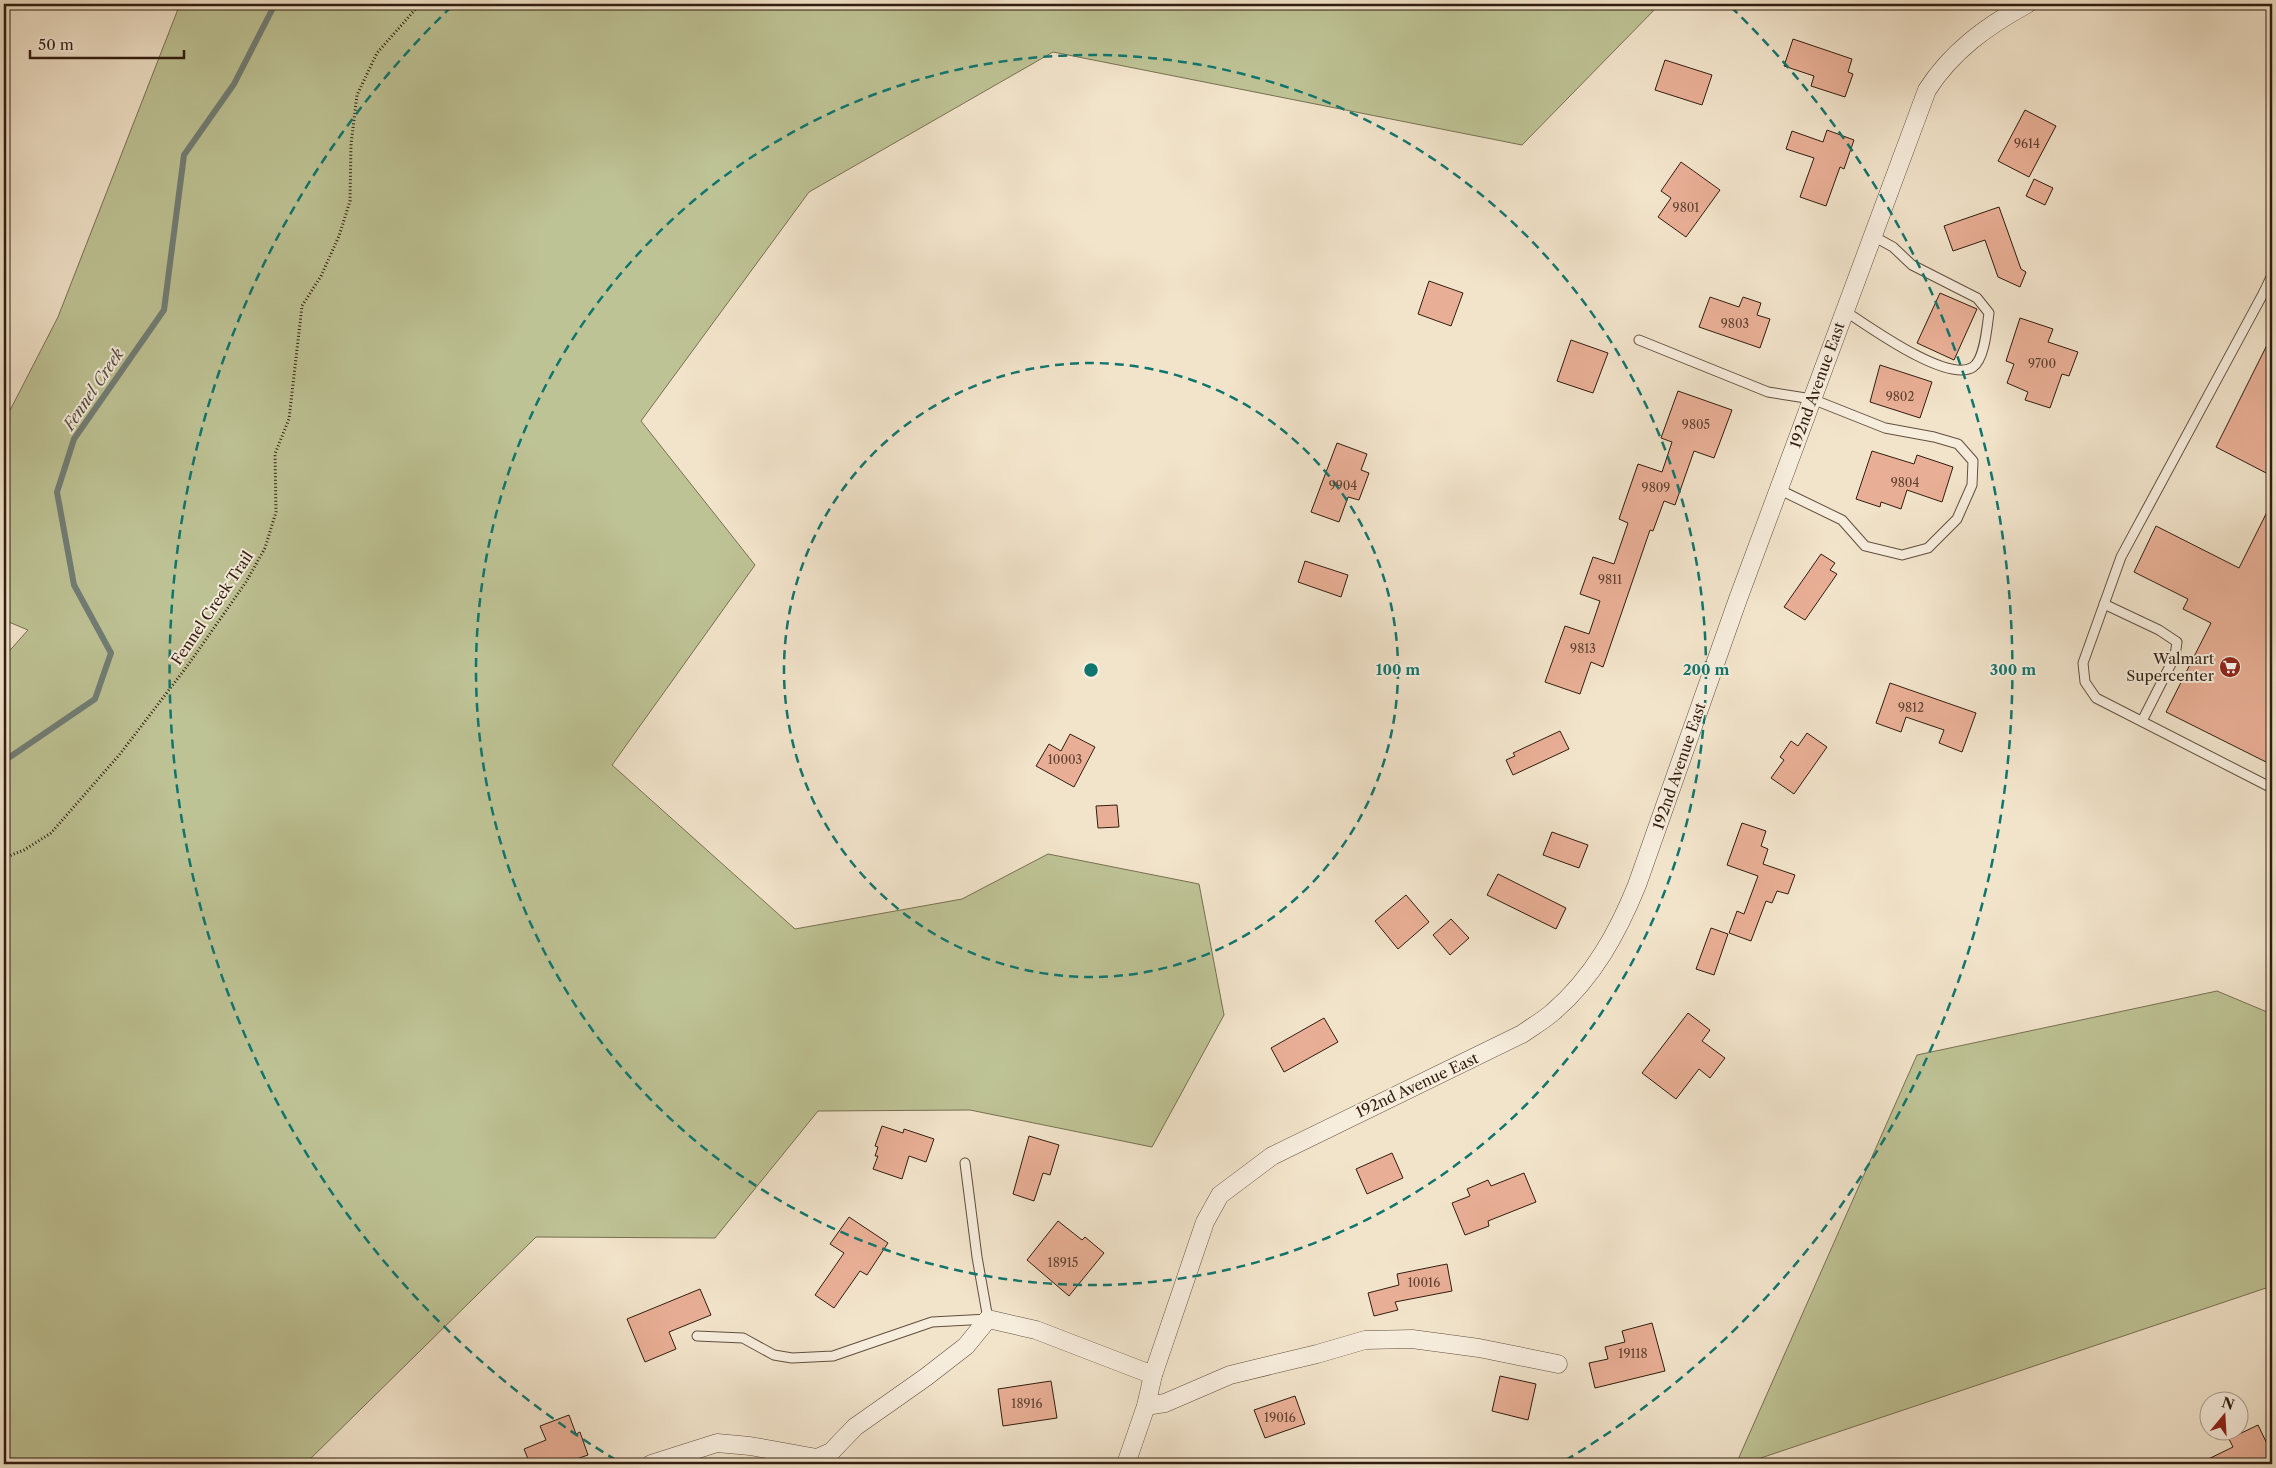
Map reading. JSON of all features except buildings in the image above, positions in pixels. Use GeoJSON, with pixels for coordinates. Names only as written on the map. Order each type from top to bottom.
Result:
{"type":"FeatureCollection","features":[{"type":"Feature","properties":{"kind":"street","name":"192nd Avenue East"},"geometry":{"type":"LineString","coordinates":[[1146,1406],[1154,1375],[1205,1222],[1220,1195],[1272,1156],[1522,1034],[1553,1013],[1577,989],[1599,959],[1622,920],[1637,884],[1778,490],[1927,90],[1939,72],[1969,41],[1991,24],[2027,4]]}},
{"type":"Feature","properties":{"kind":"street"},"geometry":{"type":"LineString","coordinates":[[651,1464],[717,1443],[750,1446],[817,1458],[831,1452],[855,1427],[966,1346],[988,1320],[1036,1330],[1154,1375]]}},
{"type":"Feature","properties":{"kind":"street"},"geometry":{"type":"LineString","coordinates":[[1126,1464],[1146,1406],[1164,1403],[1230,1375],[1317,1354],[1365,1340],[1412,1339],[1479,1348],[1558,1364]]}},
{"type":"Feature","properties":{"kind":"lane"},"geometry":{"type":"LineString","coordinates":[[1845,311],[1917,356],[1941,367],[1962,372],[1975,366],[1983,350],[1989,313],[1977,298],[1912,265],[1893,247],[1873,236]]}},
{"type":"Feature","properties":{"kind":"lane"},"geometry":{"type":"LineString","coordinates":[[2272,275],[2268,294],[2121,557],[2083,662],[2084,682],[2096,698],[2272,788]]}},
{"type":"Feature","properties":{"kind":"lane"},"geometry":{"type":"LineString","coordinates":[[1640,340],[1768,392],[1812,399],[1885,428],[1934,437],[1958,444],[1973,462],[1972,485],[1957,519],[1928,548],[1902,555],[1865,546],[1842,520],[1778,490]]}},
{"type":"Feature","properties":{"kind":"lane"},"geometry":{"type":"LineString","coordinates":[[2104,604],[2159,630],[2177,642],[2175,656],[2142,721]]}},
{"type":"Feature","properties":{"kind":"lane"},"geometry":{"type":"LineString","coordinates":[[697,1336],[743,1338],[774,1355],[792,1358],[833,1356],[932,1322],[988,1320],[977,1256],[965,1163]]}},
{"type":"Feature","properties":{"kind":"path","name":"Fennel Creek Trail"},"geometry":{"type":"LineString","coordinates":[[4,858],[24,850],[51,833],[120,754],[188,665],[246,582],[265,548],[276,512],[275,454],[289,419],[302,306],[321,276],[339,236],[350,202],[351,144],[358,95],[377,53],[420,4]]}},
{"type":"Feature","properties":{"kind":"green space"},"geometry":{"type":"Polygon","coordinates":[[[180,4],[1660,4],[1522,145],[1053,52],[809,192],[641,421],[755,565],[612,765],[795,929],[962,899],[1048,854],[1199,884],[1224,1015],[1152,1147],[970,1110],[818,1111],[715,1238],[536,1237],[305,1464],[4,1464],[4,657],[28,630],[4,620],[4,422],[58,317],[180,4]]]}},
{"type":"Feature","properties":{"kind":"green space"},"geometry":{"type":"Polygon","coordinates":[[[2217,991],[2272,1014],[2272,1286],[1743,1464],[1736,1464],[1917,1055],[2217,991]]]}},
{"type":"Feature","properties":{"kind":"waterway","name":"Fennel Creek"},"geometry":{"type":"LineString","coordinates":[[4,761],[95,699],[111,653],[74,585],[57,492],[74,439],[164,310],[184,155],[234,84],[275,4]]}},
{"type":"Feature","properties":{"kind":"place","name":"Walmart Supercenter"},"geometry":{"type":"Point","coordinates":[2230,667]}}]}
